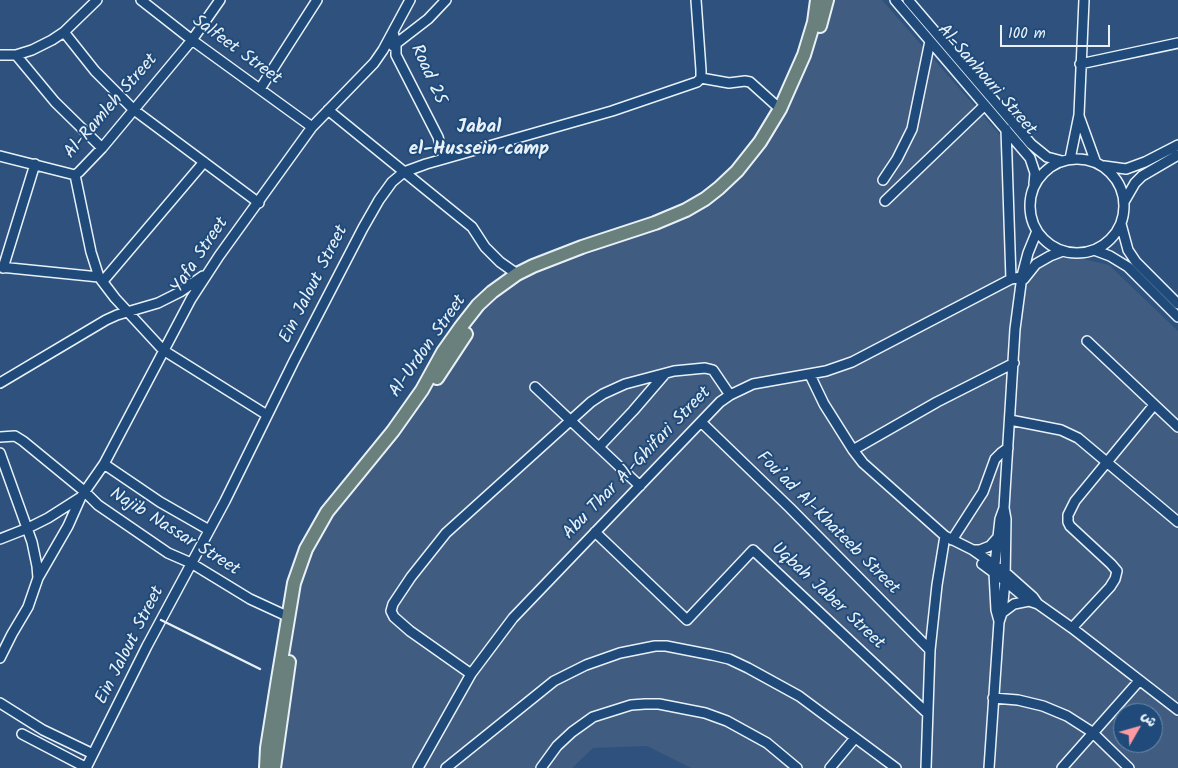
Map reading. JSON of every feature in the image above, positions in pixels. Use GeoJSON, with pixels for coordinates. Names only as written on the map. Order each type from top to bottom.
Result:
{"type":"FeatureCollection","features":[{"type":"Feature","properties":{"kind":"highway","name":"Al-Urdon Street"},"geometry":{"type":"LineString","coordinates":[[285,660],[294,582],[306,549],[327,512],[393,431],[422,390],[442,352],[478,304],[518,274],[556,257],[655,224],[686,210],[705,199],[737,171],[760,142],[780,109],[804,55],[814,22],[817,0]]}},
{"type":"Feature","properties":{"kind":"highway","name":"Al-Urdon Street"},"geometry":{"type":"LineString","coordinates":[[274,768],[282,680],[300,582],[313,550],[333,517],[407,423],[467,332],[500,295],[522,279],[552,266],[685,219],[726,191],[764,147],[790,101],[810,58],[827,0]]}},
{"type":"Feature","properties":{"kind":"highway","name":"Al-Urdon Street"},"geometry":{"type":"LineString","coordinates":[[266,768],[267,748],[282,680]]}},
{"type":"Feature","properties":{"kind":"street"},"geometry":{"type":"LineString","coordinates":[[0,55],[16,55],[40,47],[64,32],[97,0]]}},
{"type":"Feature","properties":{"kind":"street","name":"Salfeet Street"},"geometry":{"type":"LineString","coordinates":[[141,0],[192,40],[312,127]]}},
{"type":"Feature","properties":{"kind":"street","name":"Al-Ramleh Street"},"geometry":{"type":"LineString","coordinates":[[0,156],[75,175],[102,148],[192,40],[220,0]]}},
{"type":"Feature","properties":{"kind":"street"},"geometry":{"type":"LineString","coordinates":[[260,89],[317,0]]}},
{"type":"Feature","properties":{"kind":"street","name":"Yafa Street"},"geometry":{"type":"LineString","coordinates":[[0,539],[28,528],[67,507],[83,494],[104,464],[191,299],[228,243],[259,203],[312,127],[374,63],[410,0]]}},
{"type":"Feature","properties":{"kind":"street"},"geometry":{"type":"LineString","coordinates":[[374,63],[428,19],[446,0]]}},
{"type":"Feature","properties":{"kind":"street"},"geometry":{"type":"LineString","coordinates":[[696,0],[701,78],[729,83],[750,82],[780,109]]}},
{"type":"Feature","properties":{"kind":"street","name":"Al-Sanhouri Street"},"geometry":{"type":"LineString","coordinates":[[895,0],[926,28],[1031,144],[1047,157],[1066,160]]}},
{"type":"Feature","properties":{"kind":"street","name":"Al-Sanhouri Street"},"geometry":{"type":"LineString","coordinates":[[908,0],[926,28],[930,41],[1026,152],[1033,164],[1035,173],[1033,190]]}},
{"type":"Feature","properties":{"kind":"street"},"geometry":{"type":"LineString","coordinates":[[1066,160],[1079,116],[1084,0]]}},
{"type":"Feature","properties":{"kind":"street"},"geometry":{"type":"LineString","coordinates":[[64,32],[95,71],[134,110],[259,203]]}},
{"type":"Feature","properties":{"kind":"street","name":"Road 25"},"geometry":{"type":"LineString","coordinates":[[393,32],[396,55],[438,137],[444,158]]}},
{"type":"Feature","properties":{"kind":"street"},"geometry":{"type":"LineString","coordinates":[[882,180],[897,159],[912,129],[930,41]]}},
{"type":"Feature","properties":{"kind":"street"},"geometry":{"type":"LineString","coordinates":[[1080,64],[1178,43]]}},
{"type":"Feature","properties":{"kind":"street"},"geometry":{"type":"LineString","coordinates":[[16,55],[55,102],[102,148]]}},
{"type":"Feature","properties":{"kind":"street","name":"Ein Jalout Street"},"geometry":{"type":"LineString","coordinates":[[87,768],[147,646],[209,530],[267,415],[379,200],[392,182],[404,172],[444,158],[612,111],[697,82],[701,78]]}},
{"type":"Feature","properties":{"kind":"street"},"geometry":{"type":"LineString","coordinates":[[885,201],[984,105]]}},
{"type":"Feature","properties":{"kind":"street"},"geometry":{"type":"LineString","coordinates":[[328,110],[472,226],[485,246],[500,262],[518,274]]}},
{"type":"Feature","properties":{"kind":"street"},"geometry":{"type":"LineString","coordinates":[[1079,116],[1099,164],[1110,172],[1122,191],[1124,213],[1121,224],[1110,240],[1094,250],[1079,253],[1063,251],[1053,247],[1044,240],[1037,231],[1030,211],[1033,190],[1044,172],[1066,160],[1088,160],[1099,164],[1119,169],[1126,169],[1145,162],[1178,145]]}},
{"type":"Feature","properties":{"kind":"street"},"geometry":{"type":"LineString","coordinates":[[1006,129],[1011,279]]}},
{"type":"Feature","properties":{"kind":"street"},"geometry":{"type":"LineString","coordinates":[[1124,202],[1135,183],[1142,176],[1178,155]]}},
{"type":"Feature","properties":{"kind":"street"},"geometry":{"type":"LineString","coordinates":[[101,279],[204,162]]}},
{"type":"Feature","properties":{"kind":"street"},"geometry":{"type":"LineString","coordinates":[[35,164],[1,268],[101,279]]}},
{"type":"Feature","properties":{"kind":"street"},"geometry":{"type":"LineString","coordinates":[[75,175],[91,252],[101,279],[163,350],[267,415]]}},
{"type":"Feature","properties":{"kind":"street"},"geometry":{"type":"LineString","coordinates":[[1121,224],[1128,250],[1144,276],[1178,317]]}},
{"type":"Feature","properties":{"kind":"street"},"geometry":{"type":"LineString","coordinates":[[989,768],[993,698],[1005,577],[1006,519],[1004,508],[1015,329],[1028,253],[1037,231]]}},
{"type":"Feature","properties":{"kind":"street"},"geometry":{"type":"LineString","coordinates":[[1094,250],[1110,256],[1144,276],[1178,304]]}},
{"type":"Feature","properties":{"kind":"street","name":"Abu Thar Al-Ghifari Street"},"geometry":{"type":"LineString","coordinates":[[418,768],[471,674],[513,618],[720,402],[753,384],[810,375],[838,368],[863,358],[1011,279],[1023,279],[1042,261],[1063,251]]}},
{"type":"Feature","properties":{"kind":"street"},"geometry":{"type":"LineString","coordinates":[[0,383],[106,320],[171,297],[209,272]]}},
{"type":"Feature","properties":{"kind":"street"},"geometry":{"type":"LineString","coordinates":[[1087,341],[1178,427]]}},
{"type":"Feature","properties":{"kind":"street"},"geometry":{"type":"LineString","coordinates":[[853,450],[938,402],[1014,363]]}},
{"type":"Feature","properties":{"kind":"street"},"geometry":{"type":"LineString","coordinates":[[471,674],[441,654],[394,617],[391,611],[393,604],[410,577],[446,532],[570,420],[603,394],[625,384],[690,369],[713,370],[730,395]]}},
{"type":"Feature","properties":{"kind":"street"},"geometry":{"type":"LineString","coordinates":[[599,447],[664,374]]}},
{"type":"Feature","properties":{"kind":"street"},"geometry":{"type":"LineString","coordinates":[[810,375],[824,404],[853,450],[874,473],[969,555],[995,569]]}},
{"type":"Feature","properties":{"kind":"street"},"geometry":{"type":"LineString","coordinates":[[535,387],[640,486]]}},
{"type":"Feature","properties":{"kind":"street"},"geometry":{"type":"LineString","coordinates":[[1072,628],[1104,593],[1115,579],[1117,571],[1070,526],[1068,515],[1075,501],[1154,405]]}},
{"type":"Feature","properties":{"kind":"street"},"geometry":{"type":"LineString","coordinates":[[1010,420],[1070,433],[1108,462],[1178,522]]}},
{"type":"Feature","properties":{"kind":"street","name":"Fou’ad Al-Khateeb Street"},"geometry":{"type":"LineString","coordinates":[[701,422],[790,508],[930,650]]}},
{"type":"Feature","properties":{"kind":"street","name":"Najib Nassar Street"},"geometry":{"type":"LineString","coordinates":[[0,437],[10,436],[18,438],[83,494],[168,553],[191,563],[250,599],[289,617]]}},
{"type":"Feature","properties":{"kind":"street"},"geometry":{"type":"LineString","coordinates":[[924,766],[930,650],[937,585],[952,540],[983,492],[995,459],[1008,448]]}},
{"type":"Feature","properties":{"kind":"street"},"geometry":{"type":"LineString","coordinates":[[0,454],[28,528],[38,566],[38,578]]}},
{"type":"Feature","properties":{"kind":"street"},"geometry":{"type":"LineString","coordinates":[[104,464],[160,502],[209,530]]}},
{"type":"Feature","properties":{"kind":"street"},"geometry":{"type":"LineString","coordinates":[[0,658],[28,607],[38,578],[68,526],[83,494]]}},
{"type":"Feature","properties":{"kind":"street"},"geometry":{"type":"LineString","coordinates":[[1000,618],[996,610],[995,569],[1000,519],[1004,508]]}},
{"type":"Feature","properties":{"kind":"street","name":"Uqbah Jaber Street"},"geometry":{"type":"LineString","coordinates":[[596,532],[686,620],[753,550],[927,713]]}},
{"type":"Feature","properties":{"kind":"street"},"geometry":{"type":"LineString","coordinates":[[973,550],[980,550],[990,546],[998,537]]}},
{"type":"Feature","properties":{"kind":"street"},"geometry":{"type":"LineString","coordinates":[[952,540],[973,550],[1034,603],[1072,628],[1178,710]]}},
{"type":"Feature","properties":{"kind":"street"},"geometry":{"type":"LineString","coordinates":[[1000,618],[1007,608],[1014,604],[1034,603]]}},
{"type":"Feature","properties":{"kind":"street"},"geometry":{"type":"LineString","coordinates":[[446,768],[554,680],[586,665],[620,653],[655,646],[670,646],[693,650],[729,659],[748,668],[799,696],[896,768]]}},
{"type":"Feature","properties":{"kind":"street"},"geometry":{"type":"LineString","coordinates":[[1062,768],[1139,681]]}},
{"type":"Feature","properties":{"kind":"street"},"geometry":{"type":"LineString","coordinates":[[993,698],[1018,700],[1042,706],[1067,716],[1092,732],[1129,768]]}},
{"type":"Feature","properties":{"kind":"street"},"geometry":{"type":"LineString","coordinates":[[0,703],[43,730],[93,754]]}},
{"type":"Feature","properties":{"kind":"street"},"geometry":{"type":"LineString","coordinates":[[541,768],[557,746],[572,732],[593,718],[631,704],[659,704],[705,713],[727,721],[767,743],[798,768]]}},
{"type":"Feature","properties":{"kind":"street"},"geometry":{"type":"LineString","coordinates":[[22,734],[87,768]]}},
{"type":"Feature","properties":{"kind":"street"},"geometry":{"type":"LineString","coordinates":[[830,768],[855,738]]}},
{"type":"Feature","properties":{"kind":"shaded area"},"geometry":{"type":"Polygon","coordinates":[[[829,0],[882,0],[1014,151],[1012,253],[1022,271],[1049,251],[1109,265],[1178,331],[1178,768],[691,768],[647,746],[593,748],[572,768],[268,768],[297,561],[368,464],[484,289],[559,256],[589,254],[714,201],[778,126],[829,0]]]}},
{"type":"Feature","properties":{"kind":"railway"},"geometry":{"type":"LineString","coordinates":[[161,620],[260,669]]}},
{"type":"Feature","properties":{"kind":"district","name":"Jabal el-Hussein camp"},"geometry":{"type":"Point","coordinates":[479,140]}}]}
